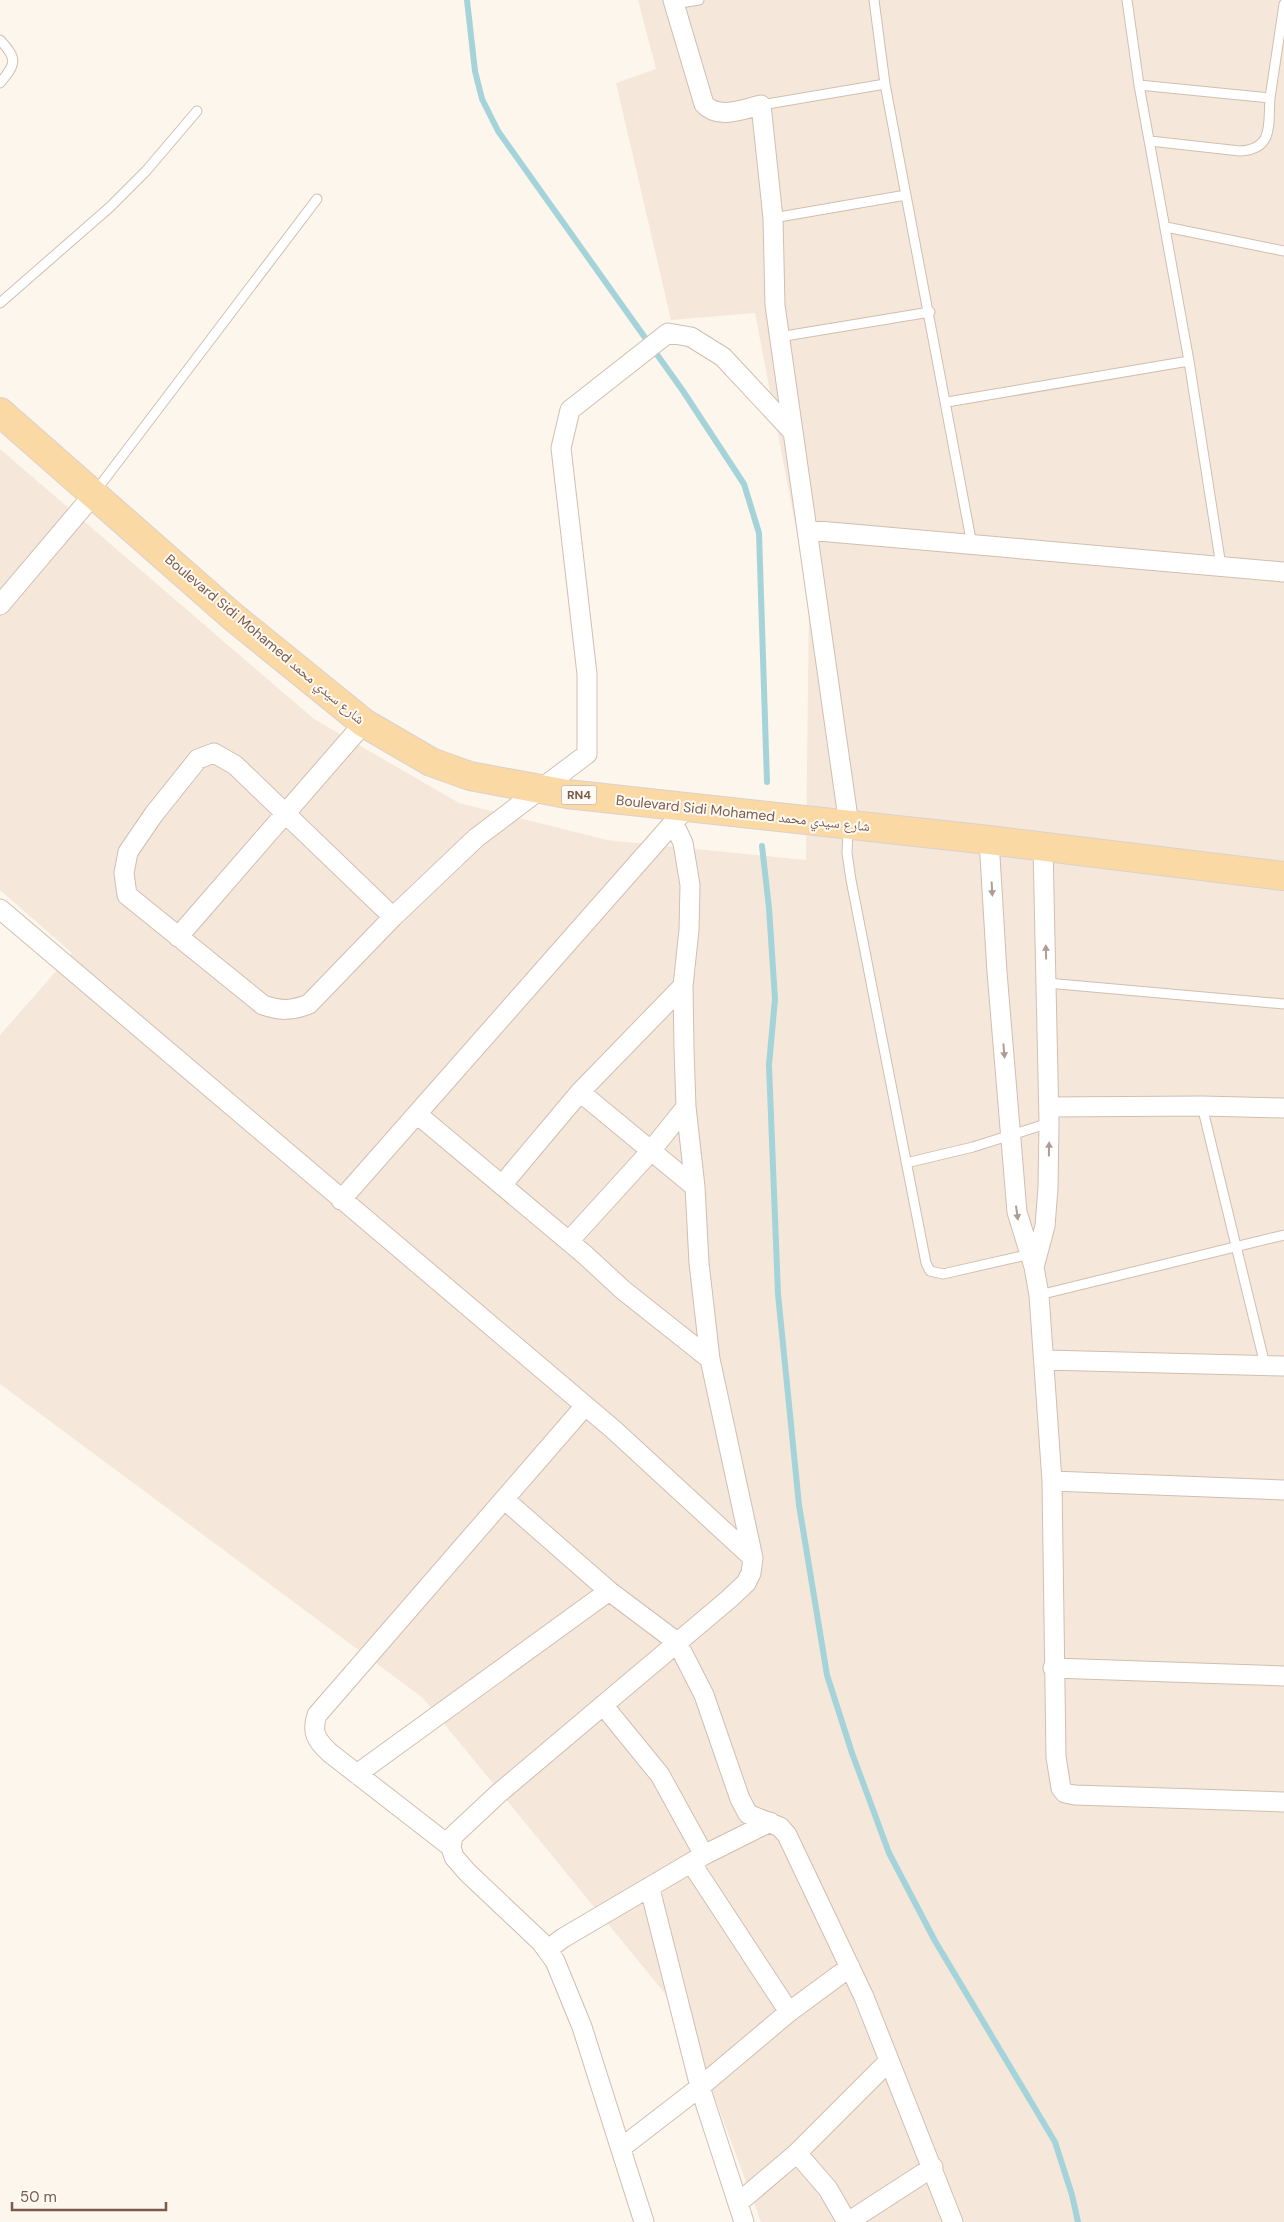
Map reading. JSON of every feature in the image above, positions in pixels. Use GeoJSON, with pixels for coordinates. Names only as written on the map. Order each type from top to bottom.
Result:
{"type":"FeatureCollection","features":[{"type":"Feature","properties":{"kind":"main road","name":"Boulevard Sidi Mohamed شارع سيدي محمد"},"geometry":{"type":"LineString","coordinates":[[0,412],[232,616],[364,723],[431,762],[470,776],[680,815],[848,825],[1284,876]]}},
{"type":"Feature","properties":{"kind":"street"},"geometry":{"type":"LineString","coordinates":[[674,2],[704,104],[709,110],[721,113],[762,105],[773,218],[773,291],[848,825]]}},
{"type":"Feature","properties":{"kind":"street"},"geometry":{"type":"LineString","coordinates":[[393,916],[235,765],[214,753],[198,759],[154,814],[128,852],[124,867],[124,884],[127,895],[263,1005],[280,1011],[296,1010],[309,1004],[393,916],[476,838],[587,754],[587,674],[560,448],[570,410],[668,333],[691,337],[723,357],[792,430]]}},
{"type":"Feature","properties":{"kind":"street"},"geometry":{"type":"LineString","coordinates":[[0,605],[94,494]]}},
{"type":"Feature","properties":{"kind":"street"},"geometry":{"type":"LineString","coordinates":[[807,530],[1284,572]]}},
{"type":"Feature","properties":{"kind":"street"},"geometry":{"type":"LineString","coordinates":[[178,937],[364,723]]}},
{"type":"Feature","properties":{"kind":"street"},"geometry":{"type":"LineString","coordinates":[[644,2222],[569,1990],[555,1961],[541,1942],[467,1872],[454,1857],[451,1847],[454,1836],[467,1822],[746,1583],[752,1573],[753,1558],[710,1359],[699,1263],[686,1107],[683,986],[689,930],[690,885],[680,815]]}},
{"type":"Feature","properties":{"kind":"street"},"geometry":{"type":"LineString","coordinates":[[341,1200],[680,815]]}},
{"type":"Feature","properties":{"kind":"street"},"geometry":{"type":"LineString","coordinates":[[989,840],[997,972],[1017,1212],[1034,1257],[1044,1360],[1052,1481],[1053,1668],[1056,1757],[1061,1788],[1065,1793],[1075,1795],[1284,1802]]}},
{"type":"Feature","properties":{"kind":"street"},"geometry":{"type":"LineString","coordinates":[[1034,1257],[1046,1212],[1049,1115],[1043,847]]}},
{"type":"Feature","properties":{"kind":"street"},"geometry":{"type":"LineString","coordinates":[[0,909],[585,1406],[672,1482],[753,1558]]}},
{"type":"Feature","properties":{"kind":"street"},"geometry":{"type":"LineString","coordinates":[[502,1185],[580,1092],[683,986]]}},
{"type":"Feature","properties":{"kind":"street"},"geometry":{"type":"LineString","coordinates":[[580,1092],[694,1187]]}},
{"type":"Feature","properties":{"kind":"street"},"geometry":{"type":"LineString","coordinates":[[1049,1115],[1202,1106],[1284,1109]]}},
{"type":"Feature","properties":{"kind":"street"},"geometry":{"type":"LineString","coordinates":[[569,1241],[650,1152],[686,1107]]}},
{"type":"Feature","properties":{"kind":"street"},"geometry":{"type":"LineString","coordinates":[[417,1114],[569,1241],[623,1290],[710,1359]]}},
{"type":"Feature","properties":{"kind":"street"},"geometry":{"type":"LineString","coordinates":[[1044,1360],[1284,1366]]}},
{"type":"Feature","properties":{"kind":"street"},"geometry":{"type":"LineString","coordinates":[[451,1847],[318,1742],[314,1725],[317,1715],[585,1406]]}},
{"type":"Feature","properties":{"kind":"street"},"geometry":{"type":"LineString","coordinates":[[1052,1481],[1284,1490]]}},
{"type":"Feature","properties":{"kind":"street"},"geometry":{"type":"LineString","coordinates":[[505,1500],[609,1591],[677,1642],[704,1695],[740,1799],[748,1814],[780,1827],[787,1835],[850,1967],[933,2167],[953,2222]]}},
{"type":"Feature","properties":{"kind":"street"},"geometry":{"type":"LineString","coordinates":[[357,1774],[609,1591]]}},
{"type":"Feature","properties":{"kind":"street"},"geometry":{"type":"LineString","coordinates":[[1053,1668],[1284,1676]]}},
{"type":"Feature","properties":{"kind":"street"},"geometry":{"type":"LineString","coordinates":[[603,1705],[660,1775],[690,1826],[698,1860],[789,2012]]}},
{"type":"Feature","properties":{"kind":"street"},"geometry":{"type":"LineString","coordinates":[[547,1950],[569,1934],[698,1860],[770,1822]]}},
{"type":"Feature","properties":{"kind":"street"},"geometry":{"type":"LineString","coordinates":[[650,1889],[700,2088],[744,2222]]}},
{"type":"Feature","properties":{"kind":"street"},"geometry":{"type":"LineString","coordinates":[[621,2148],[700,2088],[789,2012],[850,1967]]}},
{"type":"Feature","properties":{"kind":"street"},"geometry":{"type":"LineString","coordinates":[[738,2203],[797,2153],[889,2061]]}},
{"type":"Feature","properties":{"kind":"street"},"geometry":{"type":"LineString","coordinates":[[797,2153],[828,2189],[848,2222],[933,2167]]}},
{"type":"Feature","properties":{"kind":"lane"},"geometry":{"type":"LineString","coordinates":[[674,2],[698,0]]}},
{"type":"Feature","properties":{"kind":"lane"},"geometry":{"type":"LineString","coordinates":[[874,0],[885,84],[947,402],[972,545]]}},
{"type":"Feature","properties":{"kind":"lane"},"geometry":{"type":"LineString","coordinates":[[1127,0],[1139,85],[1189,361],[1221,566]]}},
{"type":"Feature","properties":{"kind":"lane"},"geometry":{"type":"LineString","coordinates":[[1150,141],[1240,151],[1254,150],[1261,145],[1267,133],[1270,98],[1284,4]]}},
{"type":"Feature","properties":{"kind":"lane"},"geometry":{"type":"LineString","coordinates":[[0,40],[11,53],[14,63],[13,68],[0,83]]}},
{"type":"Feature","properties":{"kind":"lane"},"geometry":{"type":"LineString","coordinates":[[762,105],[885,84]]}},
{"type":"Feature","properties":{"kind":"lane"},"geometry":{"type":"LineString","coordinates":[[1139,85],[1270,98]]}},
{"type":"Feature","properties":{"kind":"lane"},"geometry":{"type":"LineString","coordinates":[[0,303],[110,207],[146,171],[197,112]]}},
{"type":"Feature","properties":{"kind":"lane"},"geometry":{"type":"LineString","coordinates":[[773,218],[906,195]]}},
{"type":"Feature","properties":{"kind":"lane"},"geometry":{"type":"LineString","coordinates":[[94,494],[317,199]]}},
{"type":"Feature","properties":{"kind":"lane"},"geometry":{"type":"LineString","coordinates":[[1166,227],[1284,251]]}},
{"type":"Feature","properties":{"kind":"lane"},"geometry":{"type":"LineString","coordinates":[[779,337],[930,312]]}},
{"type":"Feature","properties":{"kind":"lane"},"geometry":{"type":"LineString","coordinates":[[947,402],[1189,361]]}},
{"type":"Feature","properties":{"kind":"lane"},"geometry":{"type":"LineString","coordinates":[[848,825],[847,853],[849,870],[926,1263],[930,1271],[943,1274],[1034,1257]]}},
{"type":"Feature","properties":{"kind":"lane"},"geometry":{"type":"LineString","coordinates":[[1047,983],[1284,1004]]}},
{"type":"Feature","properties":{"kind":"lane"},"geometry":{"type":"LineString","coordinates":[[1202,1106],[1265,1365]]}},
{"type":"Feature","properties":{"kind":"lane"},"geometry":{"type":"LineString","coordinates":[[906,1163],[973,1147],[1010,1135],[1049,1115]]}},
{"type":"Feature","properties":{"kind":"lane"},"geometry":{"type":"LineString","coordinates":[[1039,1295],[1235,1245],[1284,1235]]}},
{"type":"Feature","properties":{"kind":"shaded area"},"geometry":{"type":"Polygon","coordinates":[[[638,0],[1284,0],[1284,2222],[761,2222],[685,2018],[423,1698],[0,1384],[0,1035],[72,953],[0,890],[0,449],[314,719],[459,803],[607,840],[806,860],[809,597],[755,313],[671,320],[616,83],[656,69],[638,0]]]}},
{"type":"Feature","properties":{"kind":"waterway"},"geometry":{"type":"LineString","coordinates":[[467,0],[475,71],[482,99],[498,131],[683,391],[744,484],[759,533],[767,782]]}},
{"type":"Feature","properties":{"kind":"waterway"},"geometry":{"type":"LineString","coordinates":[[762,846],[769,908],[775,999],[769,1065],[778,1294],[799,1505],[827,1675],[852,1753],[889,1853],[935,1941],[1055,2142],[1072,2195],[1078,2222]]}}]}
